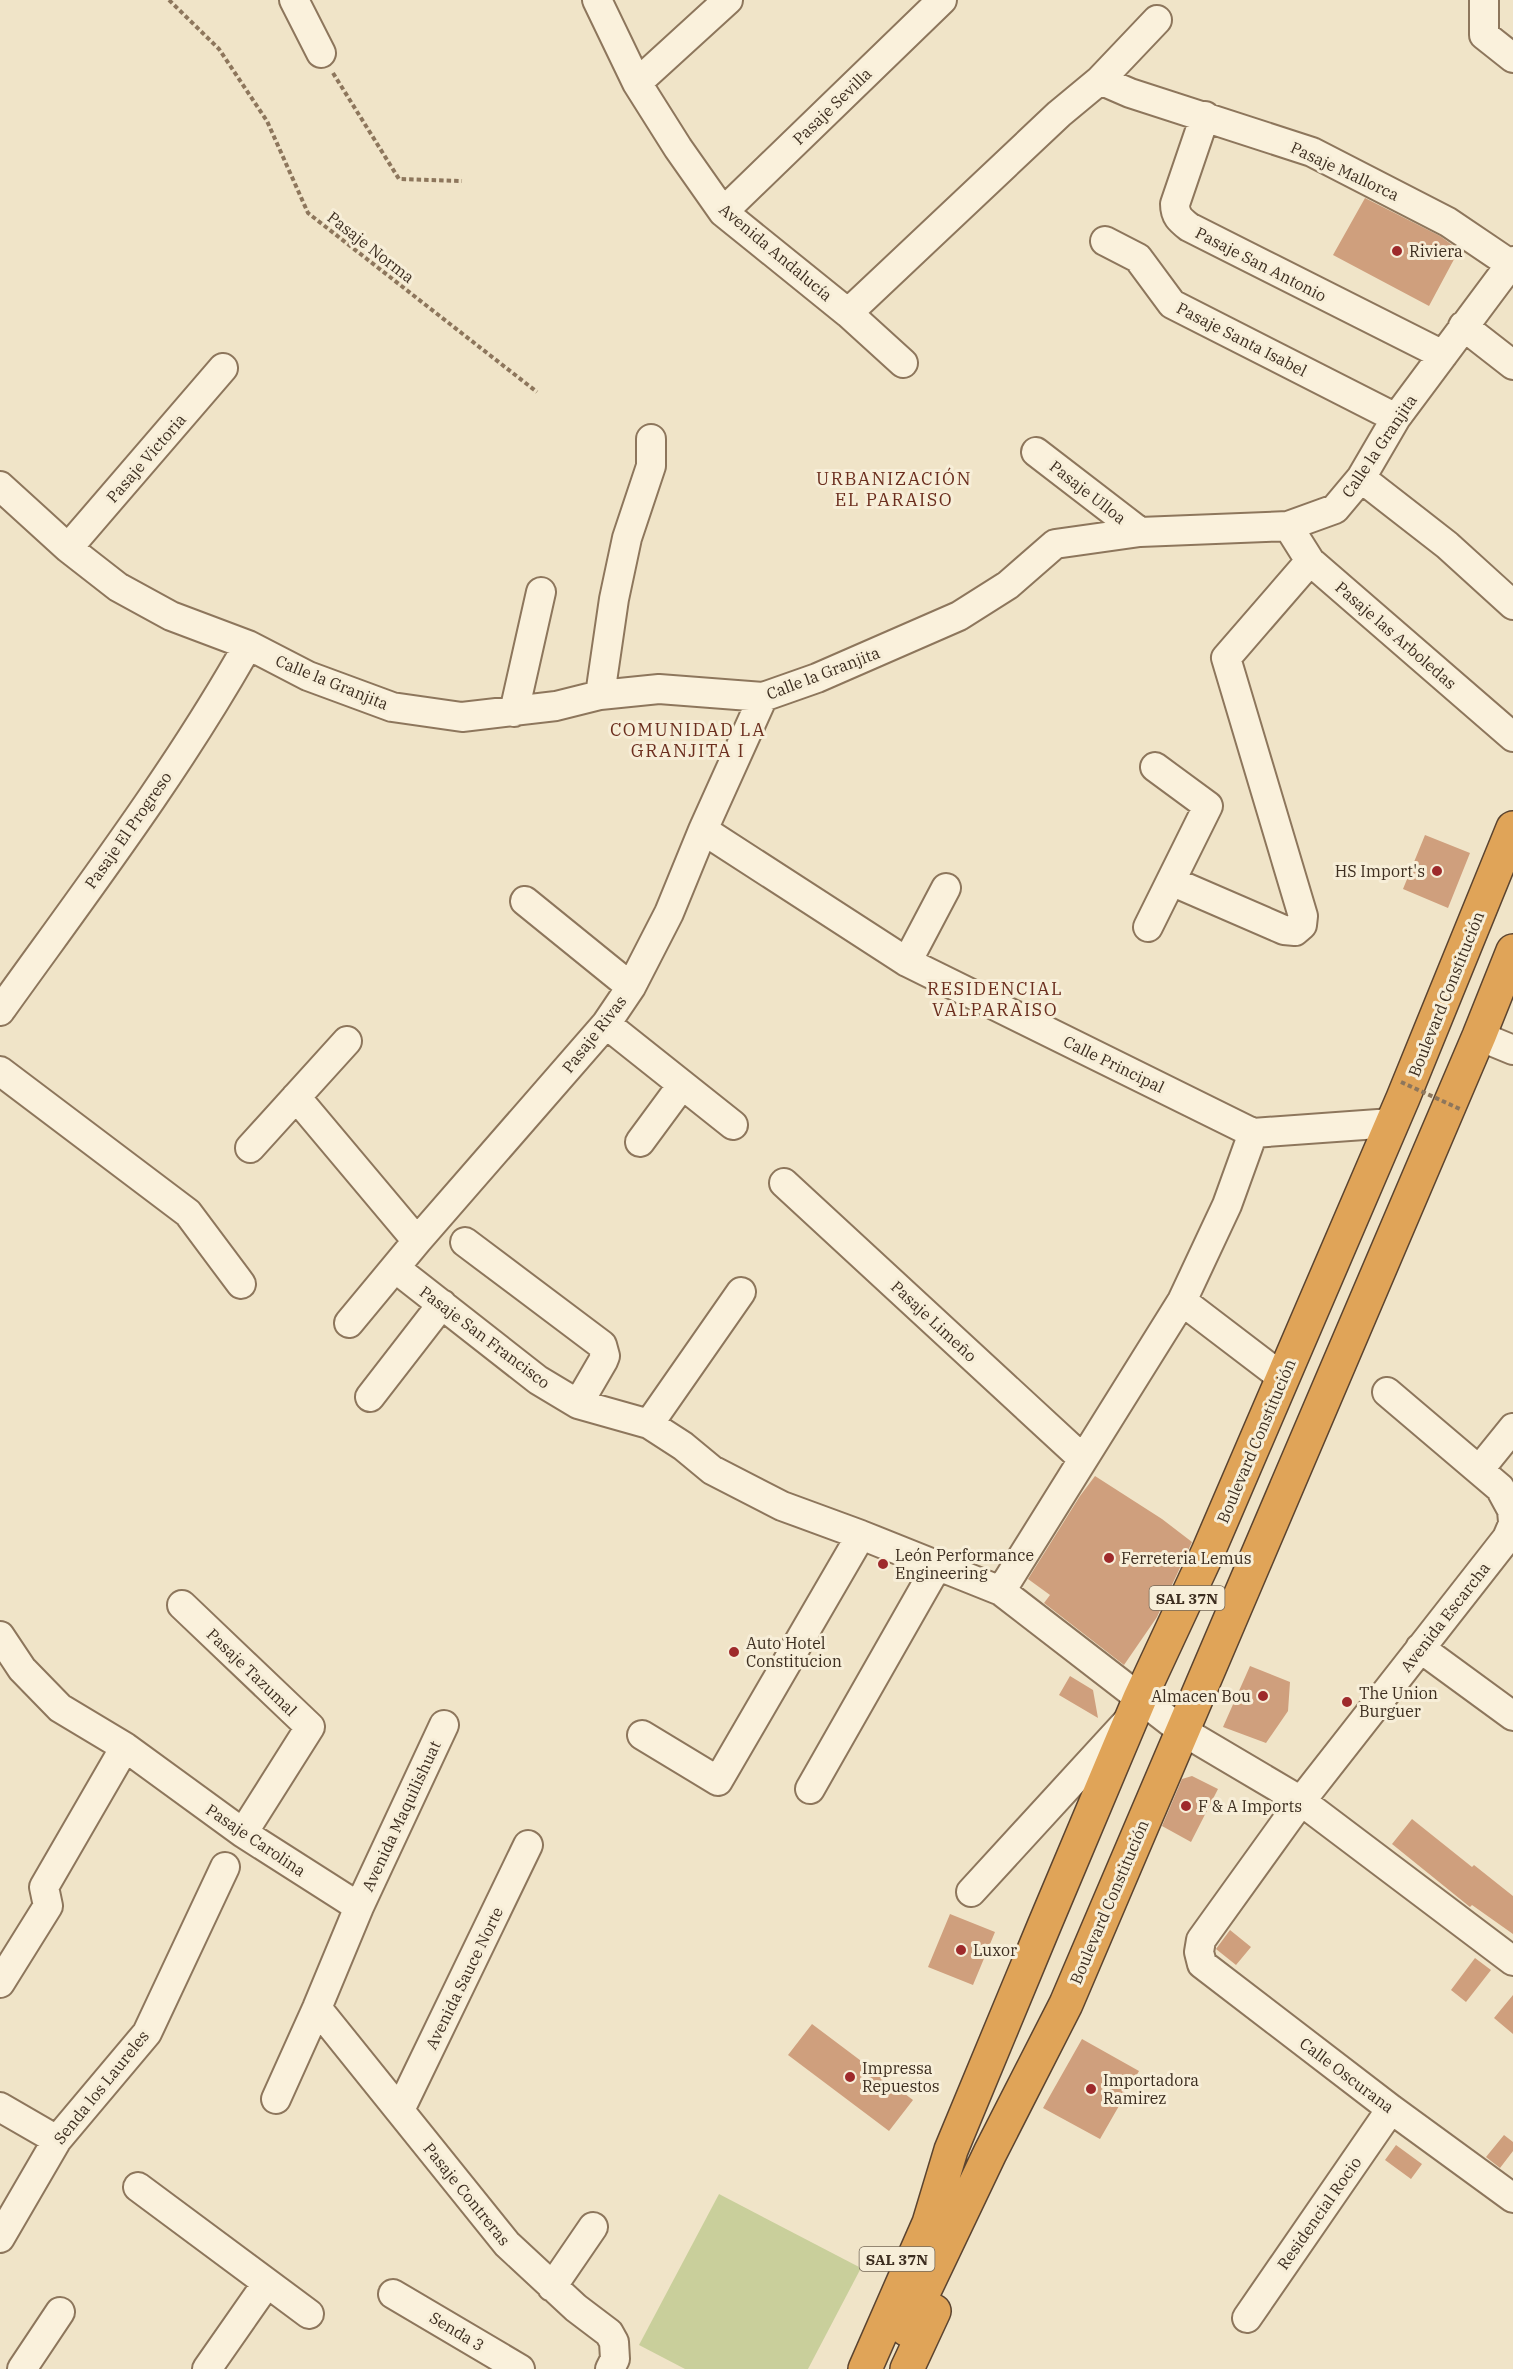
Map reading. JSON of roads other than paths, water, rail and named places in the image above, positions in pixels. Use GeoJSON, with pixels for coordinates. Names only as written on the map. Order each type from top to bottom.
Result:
{"type":"FeatureCollection","features":[{"type":"Feature","properties":{"kind":"highway","name":"Boulevard Constitución"},"geometry":{"type":"LineString","coordinates":[[846,2369],[900,2250],[951,2150],[1136,1708],[1208,1552],[1392,1123],[1513,828]]}},
{"type":"Feature","properties":{"kind":"highway","name":"Boulevard Constitución"},"geometry":{"type":"LineString","coordinates":[[887,2369],[990,2153],[1066,2004],[1479,1036],[1513,951]]}},
{"type":"Feature","properties":{"kind":"highway","name":"Boulevard Constitución"},"geometry":{"type":"LineString","coordinates":[[865,2369],[929,2223],[951,2150]]}},
{"type":"Feature","properties":{"kind":"highway","name":"Boulevard Constitución"},"geometry":{"type":"LineString","coordinates":[[907,2369],[974,2221],[990,2153]]}},
{"type":"Feature","properties":{"kind":"street"},"geometry":{"type":"LineString","coordinates":[[294,0],[321,53]]}},
{"type":"Feature","properties":{"kind":"street","name":"Avenida Andalucía"},"geometry":{"type":"LineString","coordinates":[[597,0],[637,83],[678,148],[723,212],[848,313],[903,363]]}},
{"type":"Feature","properties":{"kind":"street"},"geometry":{"type":"LineString","coordinates":[[637,83],[728,0]]}},
{"type":"Feature","properties":{"kind":"street","name":"Pasaje Sevilla"},"geometry":{"type":"LineString","coordinates":[[723,212],[942,0]]}},
{"type":"Feature","properties":{"kind":"street"},"geometry":{"type":"LineString","coordinates":[[1484,0],[1484,35],[1513,58]]}},
{"type":"Feature","properties":{"kind":"street"},"geometry":{"type":"LineString","coordinates":[[848,313],[1010,160],[1100,80],[1157,20]]}},
{"type":"Feature","properties":{"kind":"street","name":"Pasaje Mallorca"},"geometry":{"type":"LineString","coordinates":[[1100,80],[1130,93],[1312,152],[1448,222],[1511,262]]}},
{"type":"Feature","properties":{"kind":"street","name":"Pasaje San Antonio"},"geometry":{"type":"LineString","coordinates":[[1205,116],[1175,204],[1175,212],[1179,219],[1189,227],[1443,355]]}},
{"type":"Feature","properties":{"kind":"street","name":"Pasaje Santa Isabel"},"geometry":{"type":"LineString","coordinates":[[1105,240],[1138,258],[1172,304],[1396,418]]}},
{"type":"Feature","properties":{"kind":"street","name":"Calle la Granjita"},"geometry":{"type":"LineString","coordinates":[[3,497],[118,587],[162,611],[248,645],[308,676],[392,707],[462,717],[556,706],[600,695],[659,688],[764,697],[817,678],[959,616],[1008,585],[1055,544],[1140,532],[1288,526],[1335,509],[1361,478],[1396,418],[1511,262]]}},
{"type":"Feature","properties":{"kind":"street"},"geometry":{"type":"LineString","coordinates":[[1463,326],[1513,365]]}},
{"type":"Feature","properties":{"kind":"street","name":"Pasaje Victoria"},"geometry":{"type":"LineString","coordinates":[[68,548],[224,368]]}},
{"type":"Feature","properties":{"kind":"street"},"geometry":{"type":"LineString","coordinates":[[600,695],[614,599],[627,538],[651,466],[651,439]]}},
{"type":"Feature","properties":{"kind":"street","name":"Pasaje Ulloa"},"geometry":{"type":"LineString","coordinates":[[1036,452],[1140,532]]}},
{"type":"Feature","properties":{"kind":"street"},"geometry":{"type":"LineString","coordinates":[[1361,478],[1447,545],[1513,605]]}},
{"type":"Feature","properties":{"kind":"street","name":"Pasaje las Arboledas"},"geometry":{"type":"LineString","coordinates":[[1288,526],[1310,561],[1513,737]]}},
{"type":"Feature","properties":{"kind":"street"},"geometry":{"type":"LineString","coordinates":[[1171,881],[1284,930],[1296,931],[1302,926],[1303,916],[1226,658],[1310,561]]}},
{"type":"Feature","properties":{"kind":"street"},"geometry":{"type":"LineString","coordinates":[[514,712],[542,592]]}},
{"type":"Feature","properties":{"kind":"street","name":"Pasaje El Progreso"},"geometry":{"type":"LineString","coordinates":[[0,1011],[155,793],[219,696],[248,645]]}},
{"type":"Feature","properties":{"kind":"street","name":"Pasaje Rivas"},"geometry":{"type":"LineString","coordinates":[[349,1323],[417,1241],[606,1024],[631,987],[669,913],[703,830],[764,697]]}},
{"type":"Feature","properties":{"kind":"street"},"geometry":{"type":"LineString","coordinates":[[1148,927],[1208,806],[1155,767]]}},
{"type":"Feature","properties":{"kind":"street","name":"Calle Principal"},"geometry":{"type":"LineString","coordinates":[[703,830],[907,962],[1253,1133]]}},
{"type":"Feature","properties":{"kind":"street"},"geometry":{"type":"LineString","coordinates":[[907,962],[946,888]]}},
{"type":"Feature","properties":{"kind":"street"},"geometry":{"type":"LineString","coordinates":[[525,902],[631,987]]}},
{"type":"Feature","properties":{"kind":"street"},"geometry":{"type":"LineString","coordinates":[[606,1024],[733,1125]]}},
{"type":"Feature","properties":{"kind":"street"},"geometry":{"type":"LineString","coordinates":[[1479,1036],[1513,1050]]}},
{"type":"Feature","properties":{"kind":"street"},"geometry":{"type":"LineString","coordinates":[[250,1148],[346,1041]]}},
{"type":"Feature","properties":{"kind":"street"},"geometry":{"type":"LineString","coordinates":[[0,1071],[188,1213],[241,1284]]}},
{"type":"Feature","properties":{"kind":"street"},"geometry":{"type":"LineString","coordinates":[[640,1142],[682,1084]]}},
{"type":"Feature","properties":{"kind":"street"},"geometry":{"type":"LineString","coordinates":[[296,1097],[417,1241]]}},
{"type":"Feature","properties":{"kind":"street"},"geometry":{"type":"LineString","coordinates":[[1001,1592],[1182,1301],[1227,1205],[1253,1133],[1392,1123]]}},
{"type":"Feature","properties":{"kind":"street","name":"Pasaje Limeño"},"geometry":{"type":"LineString","coordinates":[[784,1183],[1083,1459]]}},
{"type":"Feature","properties":{"kind":"street"},"geometry":{"type":"LineString","coordinates":[[465,1242],[602,1346],[605,1351],[603,1361],[578,1404]]}},
{"type":"Feature","properties":{"kind":"street","name":"Pasaje San Francisco"},"geometry":{"type":"LineString","coordinates":[[395,1268],[538,1380],[578,1404],[649,1424],[683,1446],[712,1470],[782,1506],[861,1535],[1001,1592],[1136,1708],[1181,1730],[1301,1801],[1513,1961]]}},
{"type":"Feature","properties":{"kind":"street"},"geometry":{"type":"LineString","coordinates":[[649,1424],[741,1292]]}},
{"type":"Feature","properties":{"kind":"street"},"geometry":{"type":"LineString","coordinates":[[1182,1301],[1283,1378]]}},
{"type":"Feature","properties":{"kind":"street"},"geometry":{"type":"LineString","coordinates":[[370,1396],[442,1305]]}},
{"type":"Feature","properties":{"kind":"street","name":"Avenida Escarcha"},"geometry":{"type":"LineString","coordinates":[[1201,1940],[1301,1801],[1507,1538],[1513,1523],[1512,1510],[1500,1488],[1388,1392]]}},
{"type":"Feature","properties":{"kind":"street"},"geometry":{"type":"LineString","coordinates":[[1479,1470],[1513,1428]]}},
{"type":"Feature","properties":{"kind":"street"},"geometry":{"type":"LineString","coordinates":[[642,1735],[718,1781],[861,1535]]}},
{"type":"Feature","properties":{"kind":"street"},"geometry":{"type":"LineString","coordinates":[[810,1789],[937,1566]]}},
{"type":"Feature","properties":{"kind":"street","name":"Pasaje Tazumal"},"geometry":{"type":"LineString","coordinates":[[182,1605],[309,1727],[243,1833]]}},
{"type":"Feature","properties":{"kind":"street","name":"Pasaje Carolina"},"geometry":{"type":"LineString","coordinates":[[0,1636],[22,1669],[60,1708],[124,1748],[243,1833],[359,1907]]}},
{"type":"Feature","properties":{"kind":"street"},"geometry":{"type":"LineString","coordinates":[[1420,1648],[1513,1716]]}},
{"type":"Feature","properties":{"kind":"street"},"geometry":{"type":"LineString","coordinates":[[971,1892],[1136,1708]]}},
{"type":"Feature","properties":{"kind":"street","name":"Avenida Maquilishuat"},"geometry":{"type":"LineString","coordinates":[[359,1907],[444,1725]]}},
{"type":"Feature","properties":{"kind":"street"},"geometry":{"type":"LineString","coordinates":[[0,1983],[48,1906],[44,1887],[124,1748]]}},
{"type":"Feature","properties":{"kind":"street","name":"Avenida Sauce Norte"},"geometry":{"type":"LineString","coordinates":[[399,2110],[528,1845]]}},
{"type":"Feature","properties":{"kind":"street","name":"Senda los Laureles"},"geometry":{"type":"LineString","coordinates":[[0,2238],[57,2140],[147,2033],[225,1867]]}},
{"type":"Feature","properties":{"kind":"street"},"geometry":{"type":"LineString","coordinates":[[276,2099],[359,1907]]}},
{"type":"Feature","properties":{"kind":"street","name":"Calle Oscurana"},"geometry":{"type":"LineString","coordinates":[[1201,1940],[1199,1952],[1202,1964],[1391,2109],[1513,2198]]}},
{"type":"Feature","properties":{"kind":"street","name":"Pasaje Contreras"},"geometry":{"type":"LineString","coordinates":[[317,2008],[507,2244],[576,2308],[609,2333],[614,2342],[615,2359],[610,2369]]}},
{"type":"Feature","properties":{"kind":"street"},"geometry":{"type":"LineString","coordinates":[[0,2107],[57,2140]]}},
{"type":"Feature","properties":{"kind":"street","name":"Residencial Rocio"},"geometry":{"type":"LineString","coordinates":[[1247,2318],[1391,2109]]}},
{"type":"Feature","properties":{"kind":"street"},"geometry":{"type":"LineString","coordinates":[[138,2187],[309,2314]]}},
{"type":"Feature","properties":{"kind":"street"},"geometry":{"type":"LineString","coordinates":[[552,2287],[593,2227]]}},
{"type":"Feature","properties":{"kind":"street"},"geometry":{"type":"LineString","coordinates":[[207,2369],[267,2283]]}},
{"type":"Feature","properties":{"kind":"street","name":"Senda 3"},"geometry":{"type":"LineString","coordinates":[[393,2294],[520,2369]]}},
{"type":"Feature","properties":{"kind":"street"},"geometry":{"type":"LineString","coordinates":[[22,2369],[60,2312]]}},
{"type":"Feature","properties":{"kind":"place","name":"Riviera"},"geometry":{"type":"Point","coordinates":[1397,251]}},
{"type":"Feature","properties":{"kind":"place","name":"HS Import's"},"geometry":{"type":"Point","coordinates":[1437,871]}},
{"type":"Feature","properties":{"kind":"place","name":"Ferreteria Lemus"},"geometry":{"type":"Point","coordinates":[1109,1558]}},
{"type":"Feature","properties":{"kind":"place","name":"León Performance Engineering"},"geometry":{"type":"Point","coordinates":[883,1564]}},
{"type":"Feature","properties":{"kind":"place","name":"Auto Hotel Constitucion"},"geometry":{"type":"Point","coordinates":[734,1652]}},
{"type":"Feature","properties":{"kind":"place","name":"Almacen Bou"},"geometry":{"type":"Point","coordinates":[1263,1696]}},
{"type":"Feature","properties":{"kind":"place","name":"The Union Burguer"},"geometry":{"type":"Point","coordinates":[1347,1702]}},
{"type":"Feature","properties":{"kind":"place","name":"F & A Imports"},"geometry":{"type":"Point","coordinates":[1186,1806]}},
{"type":"Feature","properties":{"kind":"place","name":"Luxor"},"geometry":{"type":"Point","coordinates":[961,1950]}},
{"type":"Feature","properties":{"kind":"place","name":"Impressa Repuestos"},"geometry":{"type":"Point","coordinates":[850,2077]}},
{"type":"Feature","properties":{"kind":"place","name":"Importadora Ramirez"},"geometry":{"type":"Point","coordinates":[1091,2089]}},
{"type":"Feature","properties":{"kind":"district","name":"URBANIZACIÓN EL PARAISO"},"geometry":{"type":"Point","coordinates":[894,488]}},
{"type":"Feature","properties":{"kind":"district","name":"COMUNIDAD LA GRANJITA I"},"geometry":{"type":"Point","coordinates":[688,739]}},
{"type":"Feature","properties":{"kind":"district","name":"RESIDENCIAL VALPARAISO"},"geometry":{"type":"Point","coordinates":[995,998]}}]}
